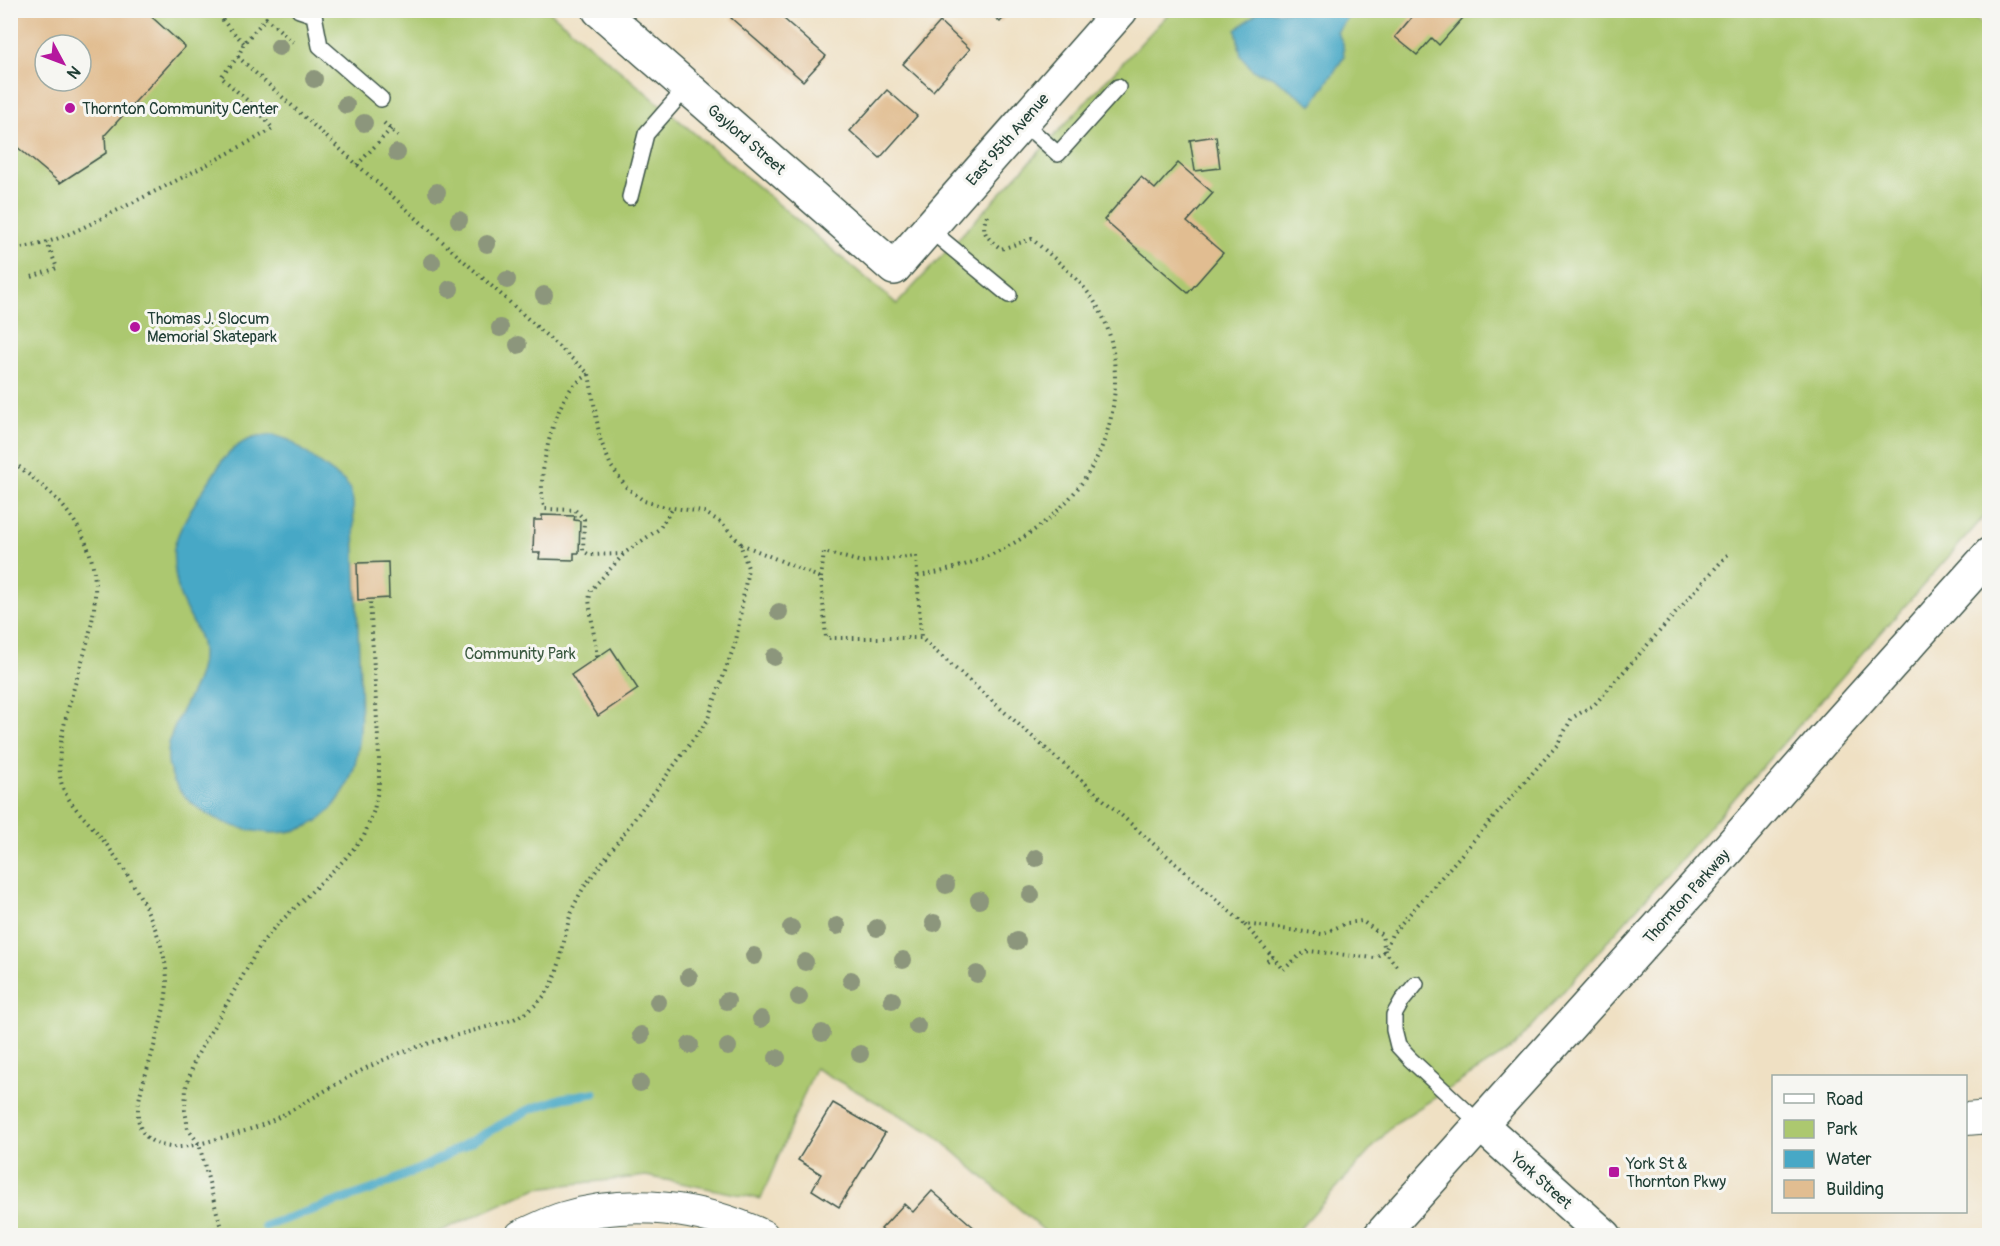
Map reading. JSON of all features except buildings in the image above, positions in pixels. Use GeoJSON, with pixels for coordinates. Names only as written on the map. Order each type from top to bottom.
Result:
{"type":"FeatureCollection","features":[{"type":"Feature","properties":{"kind":"main road","name":"East 95th Avenue"},"geometry":{"type":"LineString","coordinates":[[894,268],[1121,10]]}},
{"type":"Feature","properties":{"kind":"main road","name":"Gaylord Street"},"geometry":{"type":"LineString","coordinates":[[613,15],[687,87],[894,268]]}},
{"type":"Feature","properties":{"kind":"main road","name":"Thornton Parkway"},"geometry":{"type":"LineString","coordinates":[[1380,1236],[1700,882],[1989,554]]}},
{"type":"Feature","properties":{"kind":"main road","name":"York Street"},"geometry":{"type":"LineString","coordinates":[[1480,1124],[1605,1236]]}},
{"type":"Feature","properties":{"kind":"street"},"geometry":{"type":"LineString","coordinates":[[1967,1119],[1989,1117]]}},
{"type":"Feature","properties":{"kind":"street"},"geometry":{"type":"LineString","coordinates":[[521,1236],[564,1218],[614,1208],[659,1207],[700,1214],[742,1226],[764,1236]]}},
{"type":"Feature","properties":{"kind":"lane"},"geometry":{"type":"LineString","coordinates":[[299,10],[314,15],[320,46],[381,99]]}},
{"type":"Feature","properties":{"kind":"lane"},"geometry":{"type":"LineString","coordinates":[[630,197],[646,134],[687,87]]}},
{"type":"Feature","properties":{"kind":"lane"},"geometry":{"type":"LineString","coordinates":[[1022,122],[1058,154],[1118,87]]}},
{"type":"Feature","properties":{"kind":"lane"},"geometry":{"type":"LineString","coordinates":[[929,229],[1009,295]]}},
{"type":"Feature","properties":{"kind":"lane"},"geometry":{"type":"LineString","coordinates":[[1416,984],[1394,1015],[1394,1030],[1398,1046],[1480,1124]]}},
{"type":"Feature","properties":{"kind":"path"},"geometry":{"type":"LineString","coordinates":[[216,10],[244,43]]}},
{"type":"Feature","properties":{"kind":"path"},"geometry":{"type":"LineString","coordinates":[[10,249],[47,242],[83,227],[202,168],[273,129],[257,109],[221,77],[237,57],[589,374],[600,439],[611,466],[626,486],[644,501],[704,512],[722,523],[740,543],[748,567],[736,641],[706,721],[584,886],[571,914],[554,981],[531,1011],[514,1019],[390,1057],[358,1071],[267,1122],[238,1134],[199,1144],[174,1147],[156,1144],[143,1133],[137,1118],[138,1097],[151,1057],[164,1002],[167,981],[164,962],[146,907],[118,860],[66,795],[60,777],[64,724],[91,628],[95,600],[95,573],[78,528],[60,503],[10,459]]}},
{"type":"Feature","properties":{"kind":"path"},"geometry":{"type":"LineString","coordinates":[[357,165],[391,129]]}},
{"type":"Feature","properties":{"kind":"path"},"geometry":{"type":"LineString","coordinates":[[918,576],[945,572],[980,561],[1010,547],[1030,534],[1071,495],[1089,472],[1103,446],[1110,422],[1115,371],[1112,342],[1101,313],[1086,290],[1069,271],[1032,238],[1001,249],[987,237],[984,223],[988,213],[996,204]]}},
{"type":"Feature","properties":{"kind":"path"},"geometry":{"type":"LineString","coordinates":[[32,277],[57,268],[47,242]]}},
{"type":"Feature","properties":{"kind":"path"},"geometry":{"type":"LineString","coordinates":[[589,374],[574,385],[562,404],[551,436],[543,472],[542,502],[544,509],[575,510],[585,519],[584,551],[590,555],[623,554]]}},
{"type":"Feature","properties":{"kind":"path"},"geometry":{"type":"LineString","coordinates":[[597,657],[589,600],[591,590],[623,554],[659,529],[673,508]]}},
{"type":"Feature","properties":{"kind":"path"},"geometry":{"type":"LineString","coordinates":[[740,543],[821,578]]}},
{"type":"Feature","properties":{"kind":"path"},"geometry":{"type":"LineString","coordinates":[[921,638],[916,556],[862,562],[824,552],[821,578],[826,638],[921,638],[1244,924],[1283,970],[1300,955],[1309,951],[1374,958],[1385,951],[1392,934],[1557,745],[1572,718],[1595,704],[1728,554]]}},
{"type":"Feature","properties":{"kind":"path"},"geometry":{"type":"LineString","coordinates":[[223,1236],[199,1144],[188,1129],[185,1110],[186,1087],[195,1059],[261,944],[274,928],[345,859],[364,836],[374,810],[379,785],[379,756],[370,599]]}},
{"type":"Feature","properties":{"kind":"path"},"geometry":{"type":"LineString","coordinates":[[1244,924],[1322,934],[1347,923],[1362,921],[1382,935],[1385,951],[1401,970]]}},
{"type":"Feature","properties":{"kind":"path"},"geometry":{"type":"LineString","coordinates":[[1267,961],[1273,957]]}},
{"type":"Feature","properties":{"kind":"green space","name":"Community Park"},"geometry":{"type":"Polygon","coordinates":[[[10,11],[549,11],[897,304],[1171,11],[1966,11],[1990,31],[1989,511],[1514,1047],[1394,1124],[1294,1235],[1049,1235],[934,1134],[815,1068],[761,1199],[646,1176],[537,1188],[432,1235],[11,1235],[10,11]]]}},
{"type":"Feature","properties":{"kind":"water"},"geometry":{"type":"Polygon","coordinates":[[[1259,11],[1353,11],[1337,32],[1343,43],[1344,57],[1312,105],[1271,76],[1254,71],[1241,56],[1236,30],[1259,11]]]}},
{"type":"Feature","properties":{"kind":"water"},"geometry":{"type":"Polygon","coordinates":[[[273,435],[289,440],[344,481],[350,489],[353,501],[361,712],[354,768],[337,802],[324,816],[308,826],[289,831],[268,832],[246,829],[223,822],[203,812],[186,798],[174,781],[168,762],[168,747],[172,733],[197,679],[202,651],[199,636],[178,588],[174,559],[177,538],[195,503],[222,461],[238,445],[257,437],[273,435]]]}},
{"type":"Feature","properties":{"kind":"waterway"},"geometry":{"type":"LineString","coordinates":[[265,1226],[371,1190],[426,1166],[528,1110],[563,1098],[594,1093]]}},
{"type":"Feature","properties":{"kind":"place","name":"Thornton Community Center"},"geometry":{"type":"Point","coordinates":[70,108]}},
{"type":"Feature","properties":{"kind":"place","name":"Thomas J. Slocum Memorial Skatepark"},"geometry":{"type":"Point","coordinates":[135,327]}},
{"type":"Feature","properties":{"kind":"place","name":"York St & Thornton Pkwy"},"geometry":{"type":"Point","coordinates":[1614,1172]}}]}
